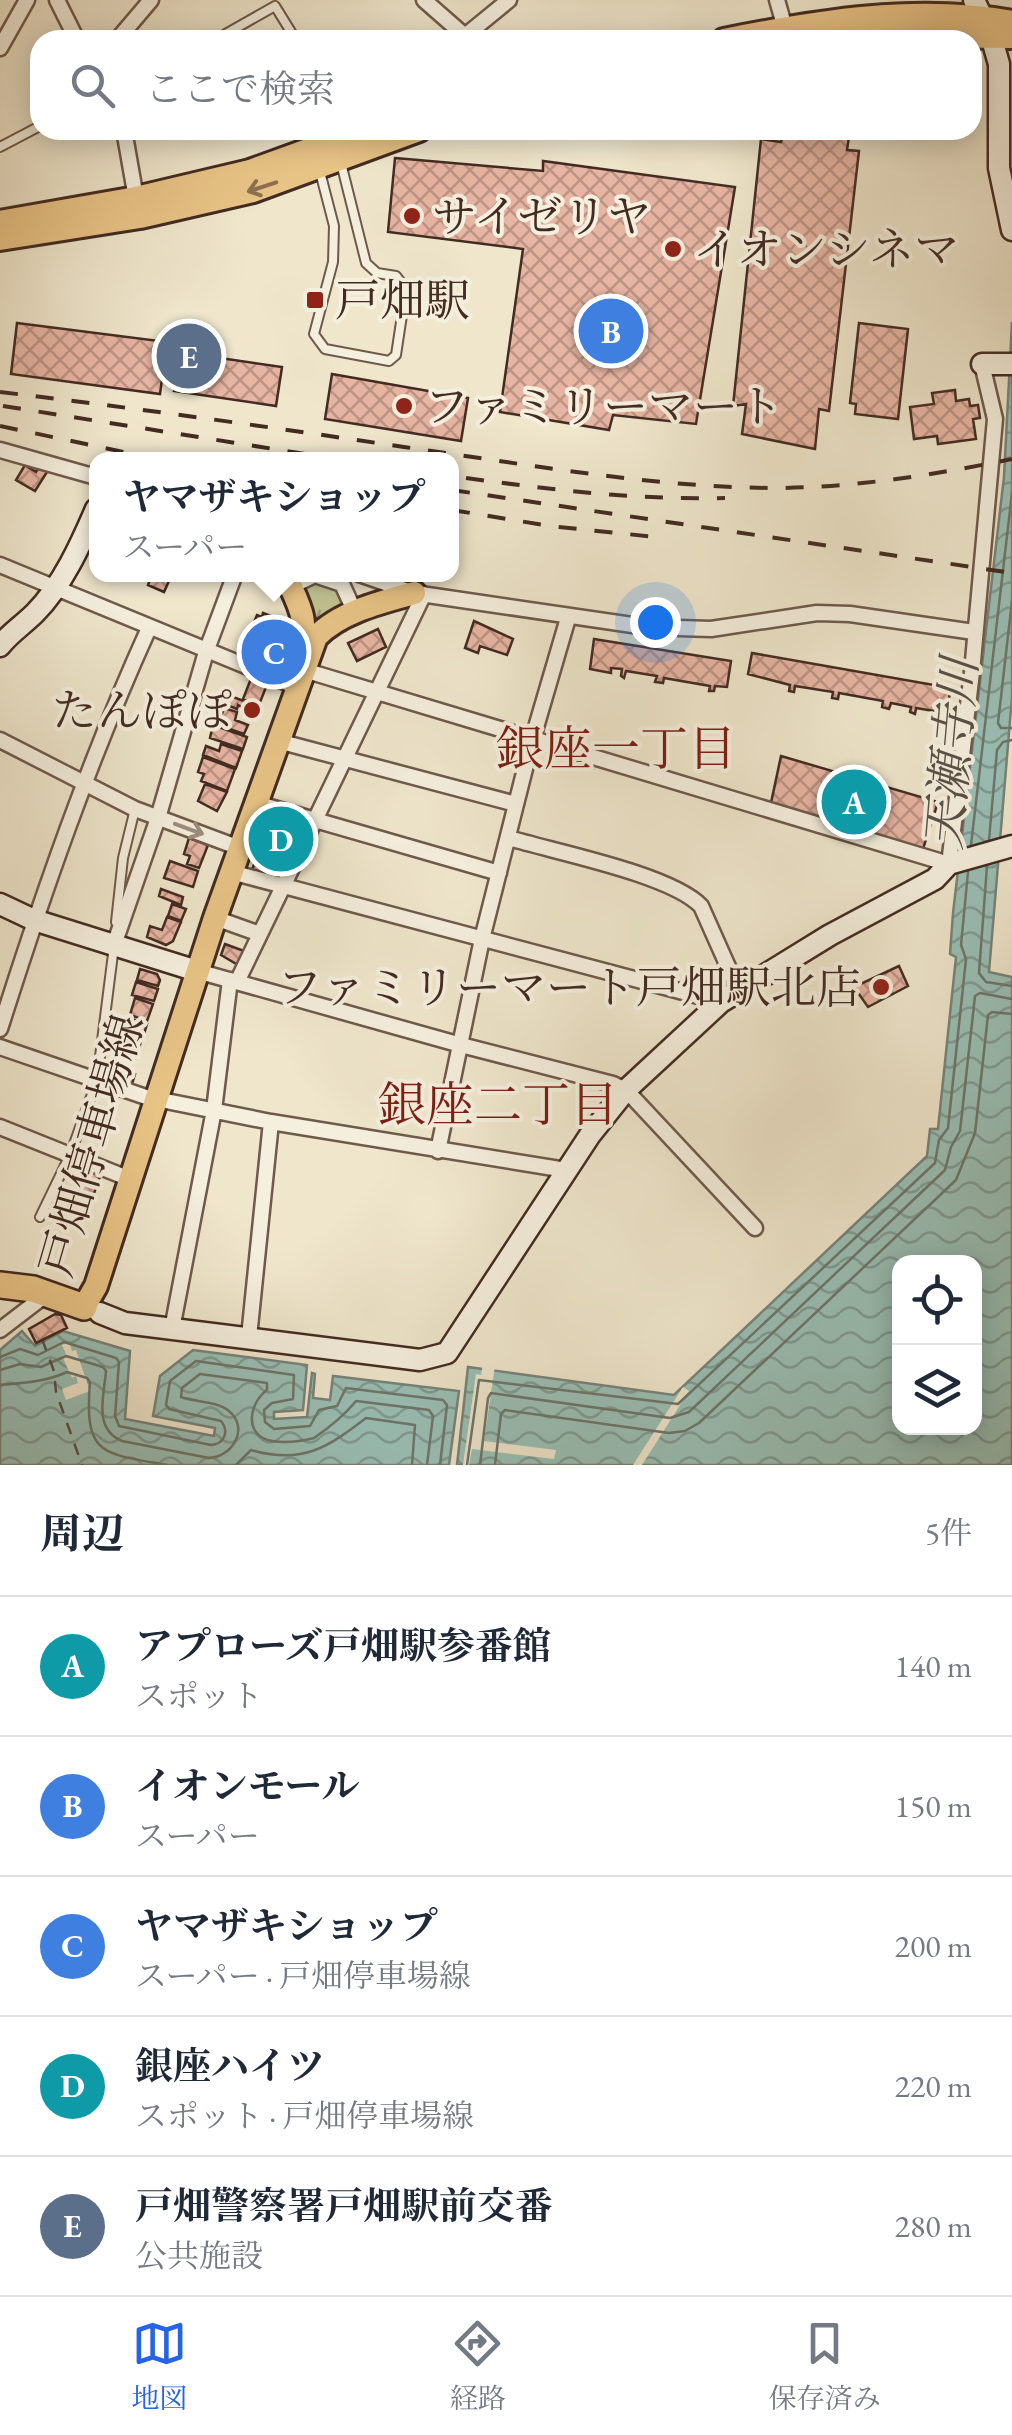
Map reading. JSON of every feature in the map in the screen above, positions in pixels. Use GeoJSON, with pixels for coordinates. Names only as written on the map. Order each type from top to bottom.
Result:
{"type":"FeatureCollection","features":[{"type":"Feature","properties":{"kind":"highway"},"geometry":{"type":"LineString","coordinates":[[0,1285],[47,1294],[92,1310]]}},
{"type":"Feature","properties":{"kind":"main road"},"geometry":{"type":"LineString","coordinates":[[775,30],[903,15],[1012,22]]}},
{"type":"Feature","properties":{"kind":"main road"},"geometry":{"type":"LineString","coordinates":[[942,30],[990,22]]}},
{"type":"Feature","properties":{"kind":"main road"},"geometry":{"type":"LineString","coordinates":[[0,222],[136,198],[373,140]]}},
{"type":"Feature","properties":{"kind":"main road"},"geometry":{"type":"LineString","coordinates":[[0,240],[140,216],[253,191],[331,149]]}},
{"type":"Feature","properties":{"kind":"main road"},"geometry":{"type":"LineString","coordinates":[[291,582],[303,614],[315,624],[328,625],[385,600],[419,593]]}},
{"type":"Feature","properties":{"kind":"main road","name":"戸畑停車場線"},"geometry":{"type":"LineString","coordinates":[[192,970],[215,918],[278,740],[306,632],[303,614]]}},
{"type":"Feature","properties":{"kind":"main road","name":"戸畑停車場線"},"geometry":{"type":"LineString","coordinates":[[92,1310],[151,1098],[229,844],[296,677],[316,637],[328,625]]}},
{"type":"Feature","properties":{"kind":"main road","name":"戸畑停車場線"},"geometry":{"type":"LineString","coordinates":[[92,1310],[85,1283],[120,1175],[151,1098]]}},
{"type":"Feature","properties":{"kind":"street"},"geometry":{"type":"LineString","coordinates":[[0,48],[26,0]]}},
{"type":"Feature","properties":{"kind":"street"},"geometry":{"type":"LineString","coordinates":[[57,0],[72,30]]}},
{"type":"Feature","properties":{"kind":"street"},"geometry":{"type":"LineString","coordinates":[[124,30],[150,0]]}},
{"type":"Feature","properties":{"kind":"street"},"geometry":{"type":"LineString","coordinates":[[424,0],[456,30]]}},
{"type":"Feature","properties":{"kind":"street"},"geometry":{"type":"LineString","coordinates":[[474,30],[509,0]]}},
{"type":"Feature","properties":{"kind":"street"},"geometry":{"type":"LineString","coordinates":[[778,0],[785,28]]}},
{"type":"Feature","properties":{"kind":"street"},"geometry":{"type":"LineString","coordinates":[[990,22],[999,64],[999,168],[1011,226]]}},
{"type":"Feature","properties":{"kind":"street"},"geometry":{"type":"LineString","coordinates":[[126,140],[136,198]]}},
{"type":"Feature","properties":{"kind":"street"},"geometry":{"type":"LineString","coordinates":[[92,1310],[125,1322],[420,1360],[447,1353],[566,1170],[626,1090],[730,996],[830,934],[935,879],[948,864],[954,840],[999,364]]}},
{"type":"Feature","properties":{"kind":"street"},"geometry":{"type":"LineString","coordinates":[[0,450],[89,475]]}},
{"type":"Feature","properties":{"kind":"street"},"geometry":{"type":"LineString","coordinates":[[0,646],[34,615],[54,589],[89,523]]}},
{"type":"Feature","properties":{"kind":"street"},"geometry":{"type":"LineString","coordinates":[[0,564],[206,652],[296,677],[376,691],[948,864],[1007,847]]}},
{"type":"Feature","properties":{"kind":"street"},"geometry":{"type":"LineString","coordinates":[[114,945],[158,818],[206,652],[232,582]]}},
{"type":"Feature","properties":{"kind":"street"},"geometry":{"type":"LineString","coordinates":[[339,582],[353,608]]}},
{"type":"Feature","properties":{"kind":"street"},"geometry":{"type":"LineString","coordinates":[[384,582],[419,593],[568,618],[682,630],[738,626],[788,615],[850,614],[974,632]]}},
{"type":"Feature","properties":{"kind":"street"},"geometry":{"type":"LineString","coordinates":[[172,1329],[214,1110],[233,981],[260,934],[345,758],[419,593]]}},
{"type":"Feature","properties":{"kind":"street"},"geometry":{"type":"LineString","coordinates":[[438,1151],[482,939],[568,618]]}},
{"type":"Feature","properties":{"kind":"street"},"geometry":{"type":"LineString","coordinates":[[0,1028],[34,920],[108,719],[149,628]]}},
{"type":"Feature","properties":{"kind":"street"},"geometry":{"type":"LineString","coordinates":[[0,740],[158,818],[229,844]]}},
{"type":"Feature","properties":{"kind":"street"},"geometry":{"type":"LineString","coordinates":[[278,740],[516,804]]}},
{"type":"Feature","properties":{"kind":"street"},"geometry":{"type":"LineString","coordinates":[[256,803],[499,873]]}},
{"type":"Feature","properties":{"kind":"street"},"geometry":{"type":"LineString","coordinates":[[509,838],[652,880],[692,897],[701,906],[730,996]]}},
{"type":"Feature","properties":{"kind":"street"},"geometry":{"type":"LineString","coordinates":[[231,872],[482,939],[730,996]]}},
{"type":"Feature","properties":{"kind":"street"},"geometry":{"type":"LineString","coordinates":[[0,904],[34,920],[192,970],[613,1084],[626,1090],[755,1228]]}},
{"type":"Feature","properties":{"kind":"street"},"geometry":{"type":"LineString","coordinates":[[215,918],[260,934]]}},
{"type":"Feature","properties":{"kind":"street"},"geometry":{"type":"LineString","coordinates":[[0,1047],[151,1098],[438,1151],[566,1170]]}},
{"type":"Feature","properties":{"kind":"street"},"geometry":{"type":"LineString","coordinates":[[249,1337],[271,1122]]}},
{"type":"Feature","properties":{"kind":"street"},"geometry":{"type":"LineString","coordinates":[[0,1127],[120,1175]]}},
{"type":"Feature","properties":{"kind":"street"},"geometry":{"type":"LineString","coordinates":[[0,1330],[47,1294]]}},
{"type":"Feature","properties":{"kind":"lane"},"geometry":{"type":"LineString","coordinates":[[232,30],[275,6],[290,30]]}},
{"type":"Feature","properties":{"kind":"lane"},"geometry":{"type":"LineString","coordinates":[[0,148],[30,132]]}},
{"type":"Feature","properties":{"kind":"lane"},"geometry":{"type":"LineString","coordinates":[[331,149],[366,264],[377,273],[396,276],[406,289],[396,355],[389,361],[325,349],[314,334],[333,262],[331,149]]}},
{"type":"Feature","properties":{"kind":"lane"},"geometry":{"type":"LineString","coordinates":[[40,1217],[70,1155],[98,1080],[123,858],[136,808]]}},
{"type":"Feature","properties":{"kind":"green space"},"geometry":{"type":"Polygon","coordinates":[[[313,582],[338,589],[349,612],[322,620],[308,613],[296,591],[313,582]]]}},
{"type":"Feature","properties":{"kind":"water"},"geometry":{"type":"Polygon","coordinates":[[[1012,322],[1012,697],[989,972],[1012,977],[1012,1465],[457,1465],[468,1367],[674,1395],[927,1156],[930,1129],[938,1129],[956,957],[950,954],[1004,477],[1012,322]]]}},
{"type":"Feature","properties":{"kind":"water"},"geometry":{"type":"Polygon","coordinates":[[[22,1331],[35,1346],[63,1331],[130,1351],[125,1419],[214,1436],[215,1428],[153,1416],[160,1376],[193,1350],[307,1365],[303,1410],[274,1412],[274,1419],[307,1417],[312,1373],[313,1398],[330,1400],[333,1376],[459,1391],[449,1465],[0,1465],[0,1350],[22,1331]]]}},
{"type":"Feature","properties":{"kind":"pier"},"geometry":{"type":"Polygon","coordinates":[[[69,1342],[72,1351],[76,1350],[90,1391],[66,1400],[62,1389],[78,1383],[62,1356],[66,1354],[62,1345],[69,1342]]]}},
{"type":"Feature","properties":{"kind":"pier"},"geometry":{"type":"Polygon","coordinates":[[[483,1364],[495,1366],[484,1441],[556,1450],[554,1459],[472,1449],[469,1465],[463,1465],[476,1374],[481,1375],[483,1364]]]}},
{"type":"Feature","properties":{"kind":"pier"},"geometry":{"type":"Polygon","coordinates":[[[683,1387],[689,1391],[642,1465],[633,1465],[683,1387]]]}},
{"type":"Feature","properties":{"kind":"building"},"geometry":{"type":"Polygon","coordinates":[[[761,140],[848,140],[847,150],[859,151],[829,411],[819,409],[815,449],[742,434],[746,404],[733,406],[761,140]]]}},
{"type":"Feature","properties":{"kind":"building"},"geometry":{"type":"Polygon","coordinates":[[[395,158],[543,171],[543,161],[735,187],[696,424],[613,415],[609,430],[500,412],[523,249],[388,232],[395,158]]]}},
{"type":"Feature","properties":{"kind":"building"},"geometry":{"type":"Polygon","coordinates":[[[17,323],[167,342],[160,394],[11,374],[17,323]]]}},
{"type":"Feature","properties":{"kind":"building"},"geometry":{"type":"Polygon","coordinates":[[[859,323],[908,329],[898,419],[855,414],[856,404],[850,403],[859,323]]]}},
{"type":"Feature","properties":{"kind":"building"},"geometry":{"type":"Polygon","coordinates":[[[179,352],[282,367],[276,406],[174,391],[179,352]]]}},
{"type":"Feature","properties":{"kind":"building"},"geometry":{"type":"Polygon","coordinates":[[[332,374],[468,398],[461,441],[325,419],[332,374]]]}},
{"type":"Feature","properties":{"kind":"building"},"geometry":{"type":"Polygon","coordinates":[[[955,390],[956,401],[969,399],[970,406],[978,405],[980,418],[973,419],[976,439],[938,444],[937,436],[914,439],[910,407],[934,404],[932,393],[955,390]]]}},
{"type":"Feature","properties":{"kind":"building"},"geometry":{"type":"Polygon","coordinates":[[[25,465],[36,472],[39,467],[47,472],[35,491],[16,480],[25,465]]]}},
{"type":"Feature","properties":{"kind":"building"},"geometry":{"type":"Polygon","coordinates":[[[149,582],[168,582],[164,592],[148,585],[149,582]]]}},
{"type":"Feature","properties":{"kind":"building"},"geometry":{"type":"Polygon","coordinates":[[[263,613],[284,621],[278,637],[252,627],[257,615],[262,617],[263,613]]]}},
{"type":"Feature","properties":{"kind":"building"},"geometry":{"type":"Polygon","coordinates":[[[474,621],[513,639],[507,655],[480,646],[478,653],[465,648],[474,621]]]}},
{"type":"Feature","properties":{"kind":"building"},"geometry":{"type":"Polygon","coordinates":[[[378,629],[386,647],[357,661],[348,643],[378,629]]]}},
{"type":"Feature","properties":{"kind":"building"},"geometry":{"type":"Polygon","coordinates":[[[263,634],[282,642],[276,659],[256,653],[263,634]]]}},
{"type":"Feature","properties":{"kind":"building"},"geometry":{"type":"Polygon","coordinates":[[[594,639],[731,661],[727,687],[715,686],[714,691],[709,691],[710,686],[664,678],[663,683],[655,682],[657,676],[626,671],[624,678],[622,669],[611,668],[611,673],[590,669],[594,639]]]}},
{"type":"Feature","properties":{"kind":"building"},"geometry":{"type":"Polygon","coordinates":[[[752,653],[951,688],[946,713],[916,708],[915,714],[910,712],[911,707],[891,703],[889,709],[882,707],[883,701],[839,693],[838,699],[832,698],[833,692],[795,686],[794,692],[789,691],[790,685],[748,674],[752,653]]]}},
{"type":"Feature","properties":{"kind":"building"},"geometry":{"type":"Polygon","coordinates":[[[252,676],[268,682],[259,705],[243,699],[252,676]]]}},
{"type":"Feature","properties":{"kind":"building"},"geometry":{"type":"Polygon","coordinates":[[[230,696],[258,706],[255,715],[238,705],[237,709],[227,705],[230,696]]]}},
{"type":"Feature","properties":{"kind":"building"},"geometry":{"type":"Polygon","coordinates":[[[224,708],[237,712],[235,720],[248,725],[244,734],[218,725],[224,708]]]}},
{"type":"Feature","properties":{"kind":"building"},"geometry":{"type":"Polygon","coordinates":[[[213,725],[247,737],[243,749],[210,738],[213,725]]]}},
{"type":"Feature","properties":{"kind":"building"},"geometry":{"type":"Polygon","coordinates":[[[221,744],[242,751],[236,768],[203,755],[206,746],[219,751],[221,744]]]}},
{"type":"Feature","properties":{"kind":"building"},"geometry":{"type":"Polygon","coordinates":[[[781,756],[938,802],[923,849],[771,803],[781,756]]]}},
{"type":"Feature","properties":{"kind":"building"},"geometry":{"type":"Polygon","coordinates":[[[203,757],[235,769],[227,791],[201,781],[204,774],[198,772],[203,757]]]}},
{"type":"Feature","properties":{"kind":"building"},"geometry":{"type":"Polygon","coordinates":[[[205,784],[227,792],[217,811],[198,801],[205,784]]]}},
{"type":"Feature","properties":{"kind":"building"},"geometry":{"type":"Polygon","coordinates":[[[269,823],[300,834],[292,856],[280,851],[281,848],[261,844],[269,823]]]}},
{"type":"Feature","properties":{"kind":"building"},"geometry":{"type":"Polygon","coordinates":[[[189,838],[208,845],[199,868],[187,864],[190,856],[184,854],[189,838]]]}},
{"type":"Feature","properties":{"kind":"building"},"geometry":{"type":"Polygon","coordinates":[[[260,847],[277,854],[268,879],[251,873],[260,847]]]}},
{"type":"Feature","properties":{"kind":"building"},"geometry":{"type":"Polygon","coordinates":[[[170,861],[198,871],[193,887],[164,878],[170,861]]]}},
{"type":"Feature","properties":{"kind":"building"},"geometry":{"type":"Polygon","coordinates":[[[161,889],[183,897],[181,905],[159,896],[161,889]]]}},
{"type":"Feature","properties":{"kind":"building"},"geometry":{"type":"Polygon","coordinates":[[[172,904],[186,909],[181,921],[168,916],[172,904]]]}},
{"type":"Feature","properties":{"kind":"building"},"geometry":{"type":"Polygon","coordinates":[[[167,917],[181,922],[173,941],[166,945],[147,937],[150,926],[162,930],[167,917]]]}},
{"type":"Feature","properties":{"kind":"building"},"geometry":{"type":"Polygon","coordinates":[[[225,944],[244,951],[238,965],[221,955],[225,944]]]}},
{"type":"Feature","properties":{"kind":"building","name":"ファミリーマート戸畑駅北店"},"geometry":{"type":"Polygon","coordinates":[[[899,966],[908,986],[868,1007],[854,987],[899,966]]]}},
{"type":"Feature","properties":{"kind":"building"},"geometry":{"type":"Polygon","coordinates":[[[140,969],[157,974],[158,986],[137,980],[140,969]]]}},
{"type":"Feature","properties":{"kind":"building"},"geometry":{"type":"Polygon","coordinates":[[[136,982],[158,989],[154,1001],[132,995],[136,982]]]}},
{"type":"Feature","properties":{"kind":"building"},"geometry":{"type":"Polygon","coordinates":[[[135,998],[153,1004],[147,1021],[130,1015],[135,998]]]}},
{"type":"Feature","properties":{"kind":"building"},"geometry":{"type":"Polygon","coordinates":[[[129,1018],[147,1024],[144,1034],[126,1028],[129,1018]]]}},
{"type":"Feature","properties":{"kind":"building"},"geometry":{"type":"Polygon","coordinates":[[[126,1029],[143,1035],[140,1044],[123,1038],[126,1029]]]}},
{"type":"Feature","properties":{"kind":"building"},"geometry":{"type":"Polygon","coordinates":[[[128,1041],[140,1045],[135,1059],[123,1055],[128,1041]]]}},
{"type":"Feature","properties":{"kind":"building"},"geometry":{"type":"Polygon","coordinates":[[[121,1070],[135,1074],[132,1084],[118,1080],[121,1070]]]}},
{"type":"Feature","properties":{"kind":"building"},"geometry":{"type":"Polygon","coordinates":[[[85,1168],[101,1174],[97,1184],[81,1177],[85,1168]]]}},
{"type":"Feature","properties":{"kind":"building"},"geometry":{"type":"Polygon","coordinates":[[[81,1178],[97,1185],[92,1199],[75,1193],[81,1178]]]}},
{"type":"Feature","properties":{"kind":"building"},"geometry":{"type":"Polygon","coordinates":[[[74,1194],[91,1199],[87,1214],[70,1208],[74,1194]]]}},
{"type":"Feature","properties":{"kind":"building"},"geometry":{"type":"Polygon","coordinates":[[[55,1314],[61,1315],[67,1328],[36,1343],[29,1329],[55,1314]]]}},
{"type":"Feature","properties":{"kind":"ferry route"},"geometry":{"type":"LineString","coordinates":[[42,1339],[82,1465]]}},
{"type":"Feature","properties":{"kind":"railway"},"geometry":{"type":"LineString","coordinates":[[0,392],[436,452]]}},
{"type":"Feature","properties":{"kind":"railway"},"geometry":{"type":"LineString","coordinates":[[3,406],[293,452]]}},
{"type":"Feature","properties":{"kind":"railway"},"geometry":{"type":"LineString","coordinates":[[0,426],[124,452]]}},
{"type":"Feature","properties":{"kind":"railway"},"geometry":{"type":"LineString","coordinates":[[459,455],[680,484],[772,488],[863,483],[1012,459]]}},
{"type":"Feature","properties":{"kind":"railway"},"geometry":{"type":"LineString","coordinates":[[466,478],[595,493],[725,498]]}},
{"type":"Feature","properties":{"kind":"railway"},"geometry":{"type":"LineString","coordinates":[[459,491],[1012,573]]}},
{"type":"Feature","properties":{"kind":"railway"},"geometry":{"type":"LineString","coordinates":[[459,511],[665,538]]}},
{"type":"Feature","properties":{"kind":"place","name":"サイゼリヤ"},"geometry":{"type":"Point","coordinates":[412,216]}},
{"type":"Feature","properties":{"kind":"place","name":"イオンシネマ"},"geometry":{"type":"Point","coordinates":[673,249]}},
{"type":"Feature","properties":{"kind":"place","name":"戸畑駅"},"geometry":{"type":"Point","coordinates":[315,300]}},
{"type":"Feature","properties":{"kind":"place","name":"イオンモール"},"geometry":{"type":"Point","coordinates":[611,331]}},
{"type":"Feature","properties":{"kind":"place","name":"戸畑警察署戸畑駅前交番"},"geometry":{"type":"Point","coordinates":[189,356]}},
{"type":"Feature","properties":{"kind":"place","name":"ファミリーマート"},"geometry":{"type":"Point","coordinates":[404,406]}},
{"type":"Feature","properties":{"kind":"place","name":"ヤマザキショップ"},"geometry":{"type":"Point","coordinates":[274,652]}},
{"type":"Feature","properties":{"kind":"place","name":"たんぽぽ"},"geometry":{"type":"Point","coordinates":[252,710]}},
{"type":"Feature","properties":{"kind":"place","name":"アプローズ戸畑駅参番館"},"geometry":{"type":"Point","coordinates":[854,802]}},
{"type":"Feature","properties":{"kind":"place","name":"銀座ハイツ"},"geometry":{"type":"Point","coordinates":[281,839]}},
{"type":"Feature","properties":{"kind":"place","name":"ファミリーマート戸畑駅北店"},"geometry":{"type":"Point","coordinates":[881,987]}},
{"type":"Feature","properties":{"kind":"district","name":"銀座一丁目"},"geometry":{"type":"Point","coordinates":[616,748]}},
{"type":"Feature","properties":{"kind":"district","name":"銀座二丁目"},"geometry":{"type":"Point","coordinates":[498,1104]}},
{"type":"Feature","properties":{"kind":"water label","name":"天瀬寺川"},"geometry":{"type":"Point","coordinates":[951,754]}}]}
